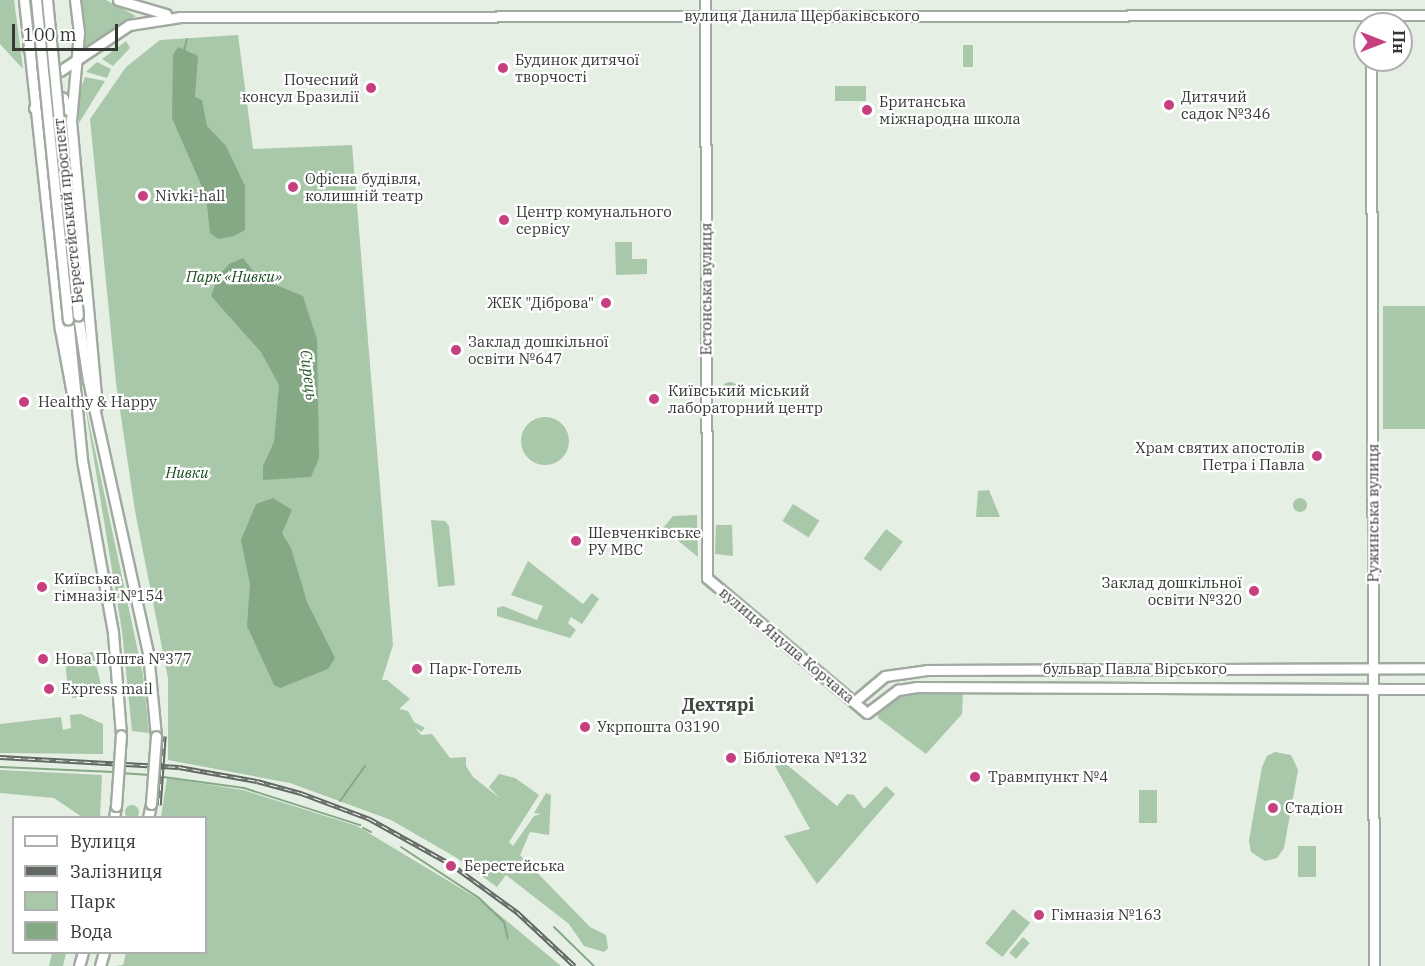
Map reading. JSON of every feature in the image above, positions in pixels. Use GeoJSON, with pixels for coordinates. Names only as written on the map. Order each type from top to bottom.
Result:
{"type":"FeatureCollection","features":[{"type":"Feature","properties":{"kind":"main road","name":"Берестейський проспект"},"geometry":{"type":"LineString","coordinates":[[24,0],[34,108],[60,329],[113,633],[121,735],[114,816]]}},
{"type":"Feature","properties":{"kind":"main road","name":"Берестейський проспект"},"geometry":{"type":"LineString","coordinates":[[36,0],[76,414]]}},
{"type":"Feature","properties":{"kind":"main road","name":"Берестейський проспект"},"geometry":{"type":"LineString","coordinates":[[47,0],[78,315],[98,421],[148,653],[156,735],[148,816]]}},
{"type":"Feature","properties":{"kind":"main road","name":"Берестейський проспект"},"geometry":{"type":"LineString","coordinates":[[75,0],[78,33],[71,121],[98,421]]}},
{"type":"Feature","properties":{"kind":"main road","name":"вулиця Данила Щербаківського"},"geometry":{"type":"LineString","coordinates":[[118,0],[141,10],[180,16],[1353,19]]}},
{"type":"Feature","properties":{"kind":"main road","name":"Естонська вулиця"},"geometry":{"type":"LineString","coordinates":[[705,0],[707,578]]}},
{"type":"Feature","properties":{"kind":"main road","name":"вулиця Данила Щербаківського"},"geometry":{"type":"LineString","coordinates":[[75,64],[100,42],[129,25],[180,16]]}},
{"type":"Feature","properties":{"kind":"main road"},"geometry":{"type":"LineString","coordinates":[[28,48],[47,70],[60,71],[75,64]]}},
{"type":"Feature","properties":{"kind":"main road","name":"Ружинська вулиця"},"geometry":{"type":"LineString","coordinates":[[1371,72],[1374,966]]}},
{"type":"Feature","properties":{"kind":"main road"},"geometry":{"type":"LineString","coordinates":[[34,108],[41,96],[59,95],[67,105],[71,121]]}},
{"type":"Feature","properties":{"kind":"main road","name":"вулиця Януша Корчака"},"geometry":{"type":"LineString","coordinates":[[707,578],[867,713]]}},
{"type":"Feature","properties":{"kind":"main road","name":"бульвар Павла Вірського"},"geometry":{"type":"LineString","coordinates":[[855,701],[885,676],[927,669],[1425,668]]}},
{"type":"Feature","properties":{"kind":"main road","name":"бульвар Павла Вірського"},"geometry":{"type":"LineString","coordinates":[[867,713],[898,690],[917,687],[1425,689]]}},
{"type":"Feature","properties":{"kind":"green space"},"geometry":{"type":"Polygon","coordinates":[[[0,0],[14,0],[23,69],[0,44],[0,0]]]}},
{"type":"Feature","properties":{"kind":"green space"},"geometry":{"type":"Polygon","coordinates":[[[81,0],[106,0],[136,16],[84,50],[81,0]]]}},
{"type":"Feature","properties":{"kind":"green space","name":"Парк «Нивки»"},"geometry":{"type":"Polygon","coordinates":[[[238,35],[253,149],[352,145],[393,645],[382,680],[387,680],[410,699],[399,709],[408,711],[414,722],[425,728],[421,732],[415,727],[421,735],[432,734],[450,758],[466,757],[466,766],[473,777],[501,799],[489,787],[499,774],[515,778],[539,795],[509,842],[513,846],[534,816],[541,814],[534,813],[546,793],[551,795],[549,835],[530,832],[520,855],[590,927],[606,935],[608,948],[604,952],[584,946],[569,924],[506,875],[497,887],[457,858],[391,820],[290,783],[168,760],[168,678],[135,511],[116,383],[90,119],[126,67],[160,40],[238,35]]]}},
{"type":"Feature","properties":{"kind":"green space"},"geometry":{"type":"Polygon","coordinates":[[[126,41],[130,48],[113,66],[102,59],[126,41]]]}},
{"type":"Feature","properties":{"kind":"green space"},"geometry":{"type":"Polygon","coordinates":[[[963,45],[973,45],[973,67],[963,67],[963,45]]]}},
{"type":"Feature","properties":{"kind":"green space"},"geometry":{"type":"Polygon","coordinates":[[[97,62],[111,69],[107,78],[86,72],[97,62]]]}},
{"type":"Feature","properties":{"kind":"green space"},"geometry":{"type":"Polygon","coordinates":[[[85,77],[105,81],[79,123],[79,94],[85,77]]]}},
{"type":"Feature","properties":{"kind":"green space"},"geometry":{"type":"Polygon","coordinates":[[[835,86],[866,86],[866,101],[835,101],[835,86]]]}},
{"type":"Feature","properties":{"kind":"green space"},"geometry":{"type":"Polygon","coordinates":[[[615,242],[632,242],[632,259],[647,259],[647,274],[616,275],[615,242]]]}},
{"type":"Feature","properties":{"kind":"green space"},"geometry":{"type":"Polygon","coordinates":[[[1383,306],[1425,306],[1425,429],[1383,429],[1383,306]]]}},
{"type":"Feature","properties":{"kind":"green space"},"geometry":{"type":"Polygon","coordinates":[[[727,382],[733,382],[738,390],[736,396],[727,398],[722,393],[722,387],[727,382]]]}},
{"type":"Feature","properties":{"kind":"green space"},"geometry":{"type":"Polygon","coordinates":[[[84,399],[143,675],[149,733],[132,731],[122,631],[84,399]]]}},
{"type":"Feature","properties":{"kind":"green space"},"geometry":{"type":"Polygon","coordinates":[[[545,417],[562,424],[569,441],[562,458],[545,465],[528,458],[521,441],[528,424],[545,417]]]}},
{"type":"Feature","properties":{"kind":"green space"},"geometry":{"type":"Polygon","coordinates":[[[989,490],[1000,517],[976,517],[978,491],[989,490]]]}},
{"type":"Feature","properties":{"kind":"green space"},"geometry":{"type":"Polygon","coordinates":[[[1297,498],[1303,498],[1307,505],[1303,512],[1297,512],[1293,508],[1293,502],[1297,498]]]}},
{"type":"Feature","properties":{"kind":"green space"},"geometry":{"type":"Polygon","coordinates":[[[793,504],[819,520],[809,537],[782,521],[793,504]]]}},
{"type":"Feature","properties":{"kind":"green space"},"geometry":{"type":"Polygon","coordinates":[[[697,515],[698,557],[663,528],[673,516],[697,515]]]}},
{"type":"Feature","properties":{"kind":"green space"},"geometry":{"type":"Polygon","coordinates":[[[431,520],[445,521],[449,526],[455,585],[438,587],[431,520]]]}},
{"type":"Feature","properties":{"kind":"green space"},"geometry":{"type":"Polygon","coordinates":[[[716,525],[732,525],[733,556],[715,554],[716,525]]]}},
{"type":"Feature","properties":{"kind":"green space"},"geometry":{"type":"Polygon","coordinates":[[[886,529],[903,542],[881,571],[864,559],[886,529]]]}},
{"type":"Feature","properties":{"kind":"green space"},"geometry":{"type":"Polygon","coordinates":[[[528,561],[583,604],[592,593],[599,599],[582,624],[571,617],[568,623],[576,630],[570,638],[497,616],[497,608],[503,606],[537,620],[543,606],[511,595],[528,561]]]}},
{"type":"Feature","properties":{"kind":"green space"},"geometry":{"type":"Polygon","coordinates":[[[93,652],[103,693],[73,698],[68,694],[65,657],[93,652]]]}},
{"type":"Feature","properties":{"kind":"green space"},"geometry":{"type":"Polygon","coordinates":[[[963,693],[962,714],[926,754],[878,718],[878,707],[897,694],[963,693]]]}},
{"type":"Feature","properties":{"kind":"green space"},"geometry":{"type":"Polygon","coordinates":[[[81,714],[103,724],[103,754],[0,753],[0,724],[61,717],[63,730],[71,728],[70,715],[81,714]]]}},
{"type":"Feature","properties":{"kind":"green space","name":"Стадіон"},"geometry":{"type":"Polygon","coordinates":[[[1275,752],[1291,755],[1298,770],[1284,848],[1277,858],[1265,861],[1251,852],[1249,840],[1262,767],[1267,756],[1275,752]]]}},
{"type":"Feature","properties":{"kind":"green space"},"geometry":{"type":"Polygon","coordinates":[[[781,760],[837,806],[847,794],[854,795],[864,809],[886,786],[895,794],[817,884],[784,836],[810,829],[775,766],[781,760]]]}},
{"type":"Feature","properties":{"kind":"green space"},"geometry":{"type":"Polygon","coordinates":[[[0,770],[102,775],[100,816],[81,816],[54,798],[0,793],[0,770]]]}},
{"type":"Feature","properties":{"kind":"green space"},"geometry":{"type":"Polygon","coordinates":[[[167,778],[243,790],[357,826],[485,903],[561,966],[115,966],[123,965],[126,954],[207,954],[207,816],[161,816],[167,778]]]}},
{"type":"Feature","properties":{"kind":"green space"},"geometry":{"type":"Polygon","coordinates":[[[1139,790],[1157,790],[1157,823],[1139,823],[1139,790]]]}},
{"type":"Feature","properties":{"kind":"green space"},"geometry":{"type":"Polygon","coordinates":[[[132,805],[138,809],[138,816],[126,816],[127,807],[132,805]]]}},
{"type":"Feature","properties":{"kind":"green space"},"geometry":{"type":"Polygon","coordinates":[[[1298,846],[1316,846],[1316,877],[1298,877],[1298,846]]]}},
{"type":"Feature","properties":{"kind":"green space"},"geometry":{"type":"Polygon","coordinates":[[[1013,909],[1030,923],[1002,957],[985,943],[1013,909]]]}},
{"type":"Feature","properties":{"kind":"green space"},"geometry":{"type":"Polygon","coordinates":[[[1023,937],[1030,943],[1016,959],[1009,953],[1023,937]]]}},
{"type":"Feature","properties":{"kind":"green space"},"geometry":{"type":"Polygon","coordinates":[[[52,954],[66,954],[63,966],[49,966],[52,954]]]}},
{"type":"Feature","properties":{"kind":"water"},"geometry":{"type":"Polygon","coordinates":[[[178,47],[198,56],[195,97],[202,100],[207,126],[226,146],[245,186],[245,230],[234,236],[218,239],[210,233],[206,196],[172,118],[173,55],[178,47]]]}},
{"type":"Feature","properties":{"kind":"water"},"geometry":{"type":"Polygon","coordinates":[[[243,258],[259,278],[303,296],[317,339],[319,458],[311,477],[263,480],[263,466],[274,442],[279,385],[261,352],[211,296],[219,275],[229,264],[243,258]]]}},
{"type":"Feature","properties":{"kind":"water"},"geometry":{"type":"Polygon","coordinates":[[[273,498],[292,510],[282,533],[291,548],[307,602],[335,658],[328,669],[280,688],[274,685],[247,626],[250,584],[241,540],[256,504],[273,498]]]}},
{"type":"Feature","properties":{"kind":"waterway","name":"Сирець"},"geometry":{"type":"LineString","coordinates":[[184,51],[187,39]]}},
{"type":"Feature","properties":{"kind":"waterway"},"geometry":{"type":"LineString","coordinates":[[340,801],[365,766]]}},
{"type":"Feature","properties":{"kind":"waterway"},"geometry":{"type":"LineString","coordinates":[[0,767],[114,772]]}},
{"type":"Feature","properties":{"kind":"waterway"},"geometry":{"type":"LineString","coordinates":[[120,773],[150,775]]}},
{"type":"Feature","properties":{"kind":"waterway"},"geometry":{"type":"LineString","coordinates":[[156,776],[244,788],[360,825]]}},
{"type":"Feature","properties":{"kind":"waterway"},"geometry":{"type":"LineString","coordinates":[[363,828],[371,832]]}},
{"type":"Feature","properties":{"kind":"waterway"},"geometry":{"type":"LineString","coordinates":[[401,847],[479,898],[504,922],[508,939]]}},
{"type":"Feature","properties":{"kind":"waterway","name":"Сирець"},"geometry":{"type":"LineString","coordinates":[[554,927],[594,966]]}},
{"type":"Feature","properties":{"kind":"railway"},"geometry":{"type":"LineString","coordinates":[[159,805],[164,736]]}},
{"type":"Feature","properties":{"kind":"railway"},"geometry":{"type":"LineString","coordinates":[[0,757],[179,767],[257,781],[301,793],[370,819],[451,864],[517,912],[575,966]]}},
{"type":"Feature","properties":{"kind":"place","name":"Будинок дитячої творчості"},"geometry":{"type":"Point","coordinates":[503,68]}},
{"type":"Feature","properties":{"kind":"place","name":"Почесний консул Бразилії"},"geometry":{"type":"Point","coordinates":[371,88]}},
{"type":"Feature","properties":{"kind":"place","name":"Дитячий садок №346"},"geometry":{"type":"Point","coordinates":[1169,105]}},
{"type":"Feature","properties":{"kind":"place","name":"Британська міжнародна школа"},"geometry":{"type":"Point","coordinates":[867,110]}},
{"type":"Feature","properties":{"kind":"place","name":"Офісна будівля, колишній театр"},"geometry":{"type":"Point","coordinates":[293,187]}},
{"type":"Feature","properties":{"kind":"place","name":"Nivki-hall"},"geometry":{"type":"Point","coordinates":[143,196]}},
{"type":"Feature","properties":{"kind":"place","name":"Центр комунального сервісу"},"geometry":{"type":"Point","coordinates":[504,220]}},
{"type":"Feature","properties":{"kind":"place","name":"ЖЕК \"Діброва\""},"geometry":{"type":"Point","coordinates":[606,303]}},
{"type":"Feature","properties":{"kind":"place","name":"Заклад дошкільної освіти №647"},"geometry":{"type":"Point","coordinates":[456,350]}},
{"type":"Feature","properties":{"kind":"place","name":"Київський міський лабораторний центр"},"geometry":{"type":"Point","coordinates":[654,399]}},
{"type":"Feature","properties":{"kind":"place","name":"Healthy & Happy"},"geometry":{"type":"Point","coordinates":[24,402]}},
{"type":"Feature","properties":{"kind":"place","name":"Храм святих апостолів Петра і Павла"},"geometry":{"type":"Point","coordinates":[1317,456]}},
{"type":"Feature","properties":{"kind":"place","name":"Шевченківське РУ МВС"},"geometry":{"type":"Point","coordinates":[576,541]}},
{"type":"Feature","properties":{"kind":"place","name":"Київська гімназія №154"},"geometry":{"type":"Point","coordinates":[42,587]}},
{"type":"Feature","properties":{"kind":"place","name":"Заклад дошкільної освіти №320"},"geometry":{"type":"Point","coordinates":[1254,591]}},
{"type":"Feature","properties":{"kind":"place","name":"Нова Пошта №377"},"geometry":{"type":"Point","coordinates":[43,659]}},
{"type":"Feature","properties":{"kind":"place","name":"Парк-Готель"},"geometry":{"type":"Point","coordinates":[417,669]}},
{"type":"Feature","properties":{"kind":"place","name":"Express mail"},"geometry":{"type":"Point","coordinates":[49,689]}},
{"type":"Feature","properties":{"kind":"place","name":"Укрпошта 03190"},"geometry":{"type":"Point","coordinates":[585,727]}},
{"type":"Feature","properties":{"kind":"place","name":"Бібліотека №132"},"geometry":{"type":"Point","coordinates":[731,758]}},
{"type":"Feature","properties":{"kind":"place","name":"Травмпункт №4"},"geometry":{"type":"Point","coordinates":[975,777]}},
{"type":"Feature","properties":{"kind":"place","name":"Стадіон"},"geometry":{"type":"Point","coordinates":[1273,808]}},
{"type":"Feature","properties":{"kind":"place","name":"Берестейська"},"geometry":{"type":"Point","coordinates":[451,866]}},
{"type":"Feature","properties":{"kind":"place","name":"Гімназія №163"},"geometry":{"type":"Point","coordinates":[1039,915]}},
{"type":"Feature","properties":{"kind":"district","name":"Дехтярі"},"geometry":{"type":"Point","coordinates":[718,705]}},
{"type":"Feature","properties":{"kind":"park label","name":"Нивки"},"geometry":{"type":"Point","coordinates":[187,473]}}]}
